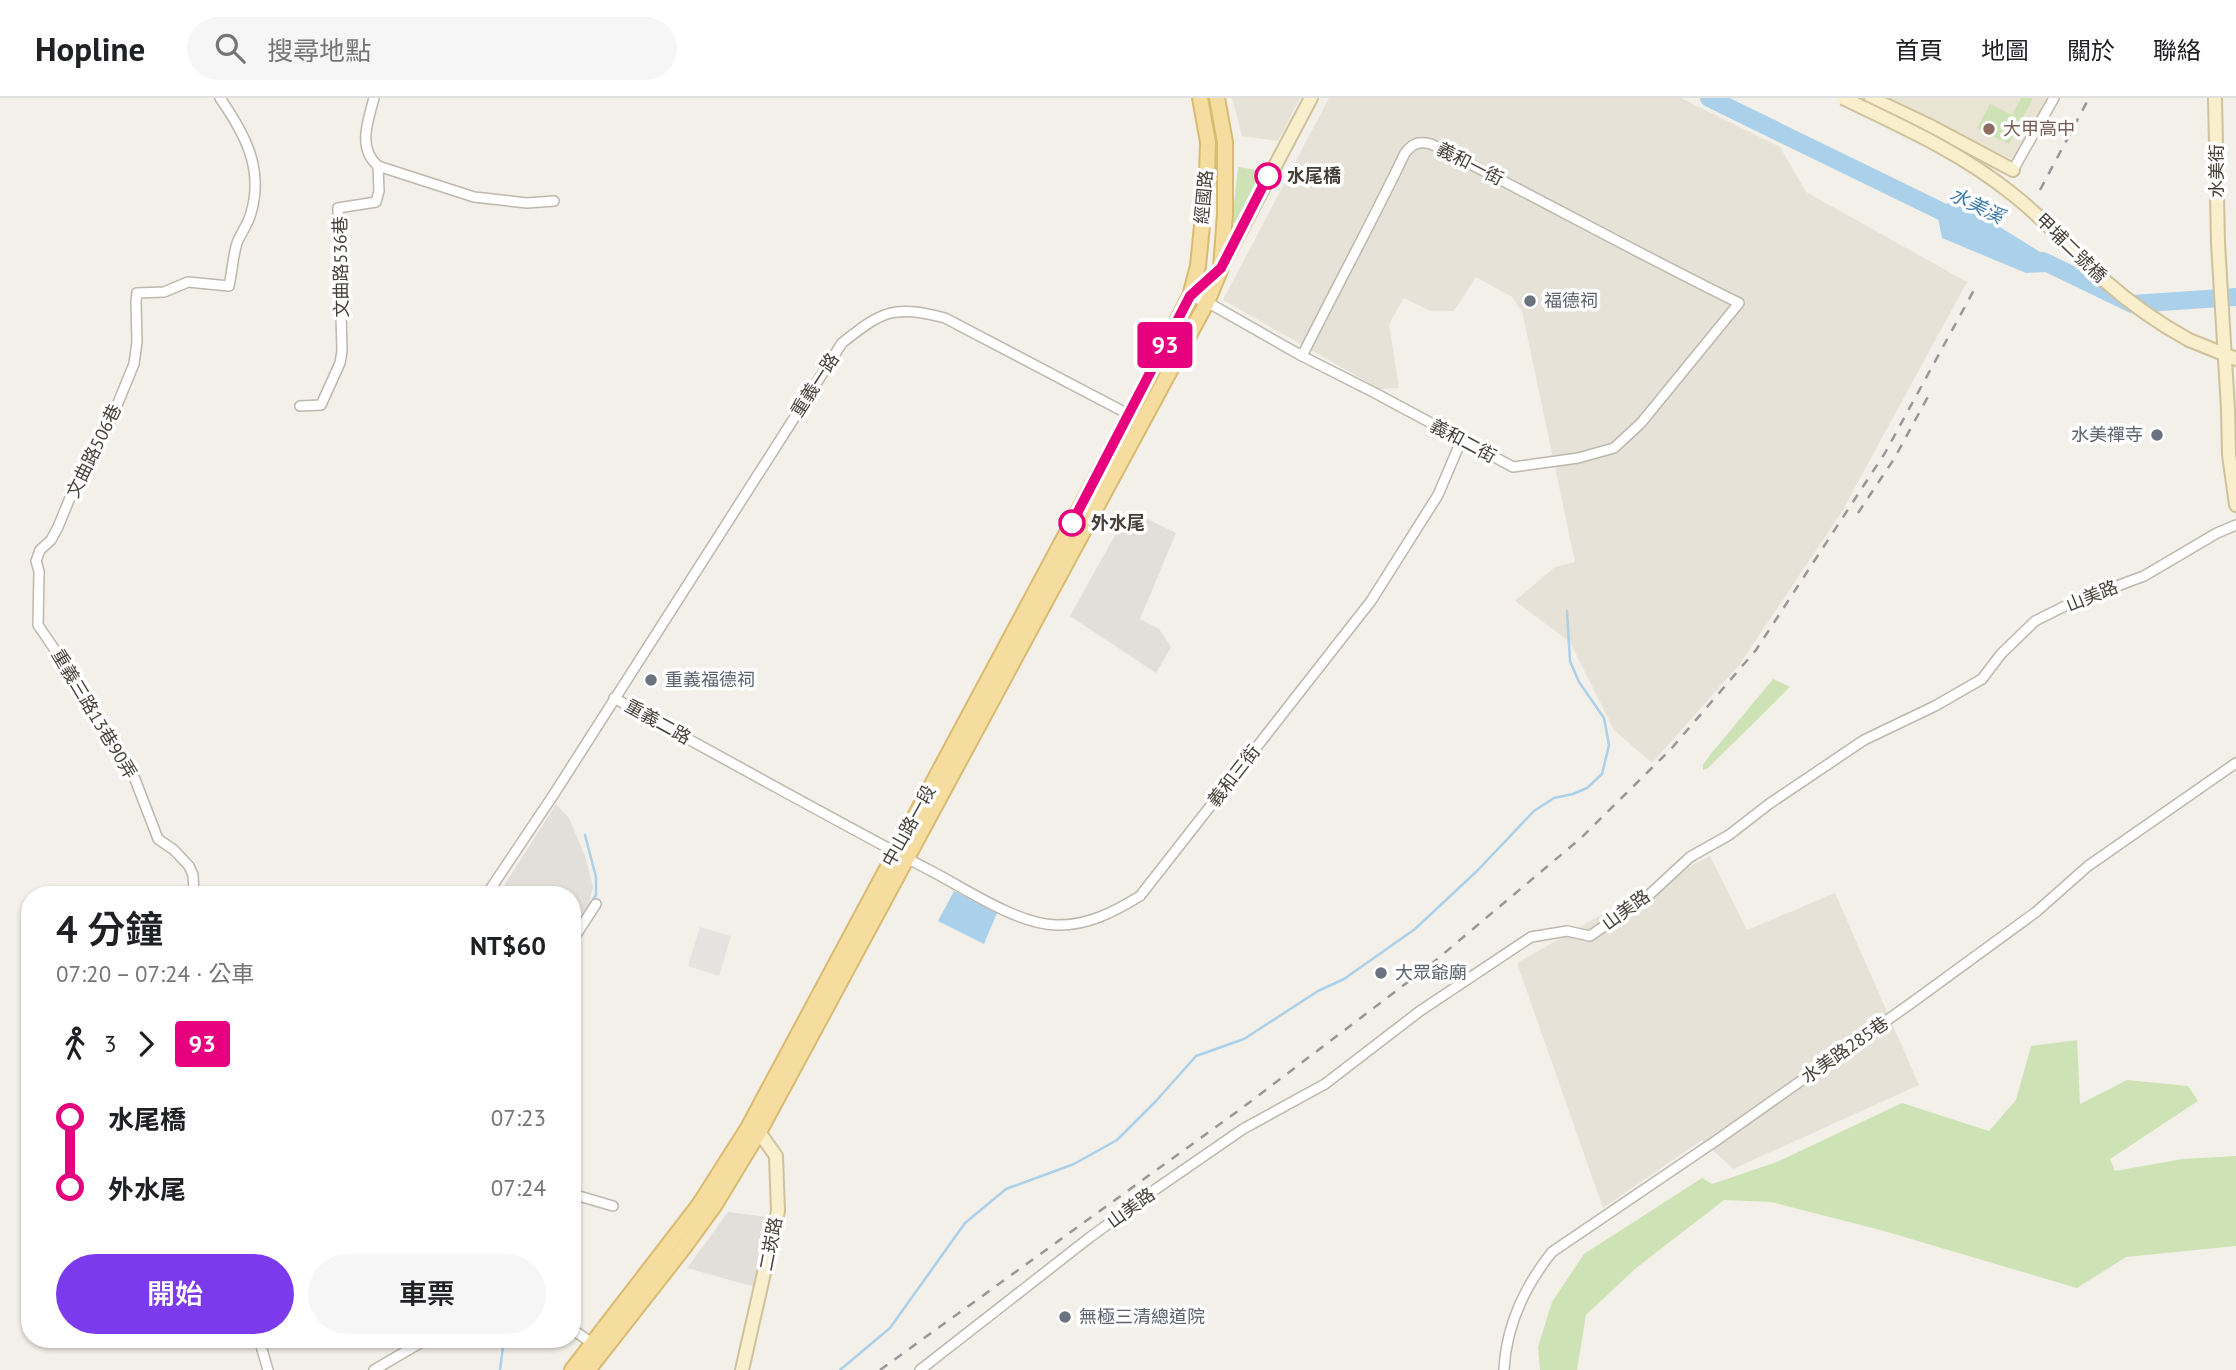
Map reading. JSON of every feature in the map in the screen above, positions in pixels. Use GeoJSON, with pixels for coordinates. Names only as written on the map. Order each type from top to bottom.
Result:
{"type":"FeatureCollection","features":[{"type":"Feature","properties":{"kind":"main road","name":"經國路"},"geometry":{"type":"LineString","coordinates":[[1190,296],[1198,266],[1207,175],[1208,142],[1200,98]]}},
{"type":"Feature","properties":{"kind":"main road","name":"經國路"},"geometry":{"type":"LineString","coordinates":[[1217,98],[1225,142],[1225,214],[1221,268]]}},
{"type":"Feature","properties":{"kind":"main road","name":"中山路一段"},"geometry":{"type":"LineString","coordinates":[[588,1370],[598,1348],[753,1130],[901,855],[1207,302],[1221,268]]}},
{"type":"Feature","properties":{"kind":"main road","name":"中山路一段"},"geometry":{"type":"LineString","coordinates":[[901,855],[1190,296]]}},
{"type":"Feature","properties":{"kind":"main road","name":"中山路一段"},"geometry":{"type":"LineString","coordinates":[[572,1370],[598,1348]]}},
{"type":"Feature","properties":{"kind":"street","name":"文曲路506巷"},"geometry":{"type":"LineString","coordinates":[[36,561],[40,550],[51,540],[58,527],[81,471],[106,432],[134,364],[137,293],[164,292],[188,282],[229,286],[236,245],[250,214],[256,184],[249,145],[220,98]]}},
{"type":"Feature","properties":{"kind":"street","name":"文曲路536巷"},"geometry":{"type":"LineString","coordinates":[[300,406],[321,405],[341,363],[338,208],[376,202],[379,191],[378,166],[372,161],[364,139],[374,98]]}},
{"type":"Feature","properties":{"kind":"street","name":"中山路一段"},"geometry":{"type":"LineString","coordinates":[[1190,296],[1221,268],[1311,98]]}},
{"type":"Feature","properties":{"kind":"street","name":"甲埔二號橋"},"geometry":{"type":"LineString","coordinates":[[1843,98],[1933,142],[1971,164],[2033,211],[2132,304],[2189,340],[2228,352]]}},
{"type":"Feature","properties":{"kind":"street"},"geometry":{"type":"LineString","coordinates":[[1871,98],[1933,127],[2013,170],[2054,98]]}},
{"type":"Feature","properties":{"kind":"street","name":"水美街"},"geometry":{"type":"LineString","coordinates":[[2216,98],[2218,243],[2228,352]]}},
{"type":"Feature","properties":{"kind":"street","name":"義和一街"},"geometry":{"type":"LineString","coordinates":[[1302,356],[1370,228],[1405,153],[1413,144],[1421,142],[1484,171],[1739,303]]}},
{"type":"Feature","properties":{"kind":"street"},"geometry":{"type":"LineString","coordinates":[[378,166],[474,197],[527,203],[554,201]]}},
{"type":"Feature","properties":{"kind":"street","name":"義和二街"},"geometry":{"type":"LineString","coordinates":[[1190,296],[1207,302],[1302,356],[1513,467],[1578,458],[1614,448],[1641,423],[1739,303]]}},
{"type":"Feature","properties":{"kind":"street","name":"重義一路"},"geometry":{"type":"LineString","coordinates":[[614,698],[842,343],[865,325],[889,312],[916,311],[945,318],[1130,415]]}},
{"type":"Feature","properties":{"kind":"street"},"geometry":{"type":"LineString","coordinates":[[2228,352],[2228,456],[2236,505]]}},
{"type":"Feature","properties":{"kind":"street","name":"義和三街"},"geometry":{"type":"LineString","coordinates":[[901,855],[1027,921],[1056,925],[1085,922],[1110,914],[1140,896],[1371,601],[1437,495],[1461,441]]}},
{"type":"Feature","properties":{"kind":"street","name":"山美路"},"geometry":{"type":"LineString","coordinates":[[920,1370],[1089,1238],[1167,1182],[1243,1129],[1325,1084],[1413,1016],[1531,937],[1567,931],[1590,936],[1649,895],[1690,857],[1729,835],[1769,804],[1864,740],[1935,706],[1982,679],[2001,654],[2035,621],[2071,603],[2144,576],[2217,533],[2236,525]]}},
{"type":"Feature","properties":{"kind":"street","name":"重義三路13巷90弄"},"geometry":{"type":"LineString","coordinates":[[36,561],[39,571],[38,625],[71,669],[133,774],[158,839],[174,850],[189,866],[194,886]]}},
{"type":"Feature","properties":{"kind":"street","name":"重義二路"},"geometry":{"type":"LineString","coordinates":[[491,886],[554,794],[614,698],[901,855]]}},
{"type":"Feature","properties":{"kind":"street","name":"水美路285巷"},"geometry":{"type":"LineString","coordinates":[[1504,1370],[1506,1344],[1512,1324],[1534,1275],[1552,1252],[1727,1133],[1910,1003],[2036,912],[2088,866],[2236,763]]}},
{"type":"Feature","properties":{"kind":"street"},"geometry":{"type":"LineString","coordinates":[[581,927],[596,904]]}},
{"type":"Feature","properties":{"kind":"street","name":"二崁路"},"geometry":{"type":"LineString","coordinates":[[742,1370],[778,1211],[776,1156],[753,1130]]}},
{"type":"Feature","properties":{"kind":"street"},"geometry":{"type":"LineString","coordinates":[[581,1197],[613,1206]]}},
{"type":"Feature","properties":{"kind":"street"},"geometry":{"type":"LineString","coordinates":[[581,1336],[598,1348]]}},
{"type":"Feature","properties":{"kind":"street"},"geometry":{"type":"LineString","coordinates":[[262,1348],[268,1370]]}},
{"type":"Feature","properties":{"kind":"street"},"geometry":{"type":"LineString","coordinates":[[374,1370],[412,1348]]}},
{"type":"Feature","properties":{"kind":"shaded area"},"geometry":{"type":"Polygon","coordinates":[[[1232,98],[1300,98],[1278,141],[1242,136],[1232,98]]]}},
{"type":"Feature","properties":{"kind":"shaded area"},"geometry":{"type":"Polygon","coordinates":[[[1329,98],[1681,98],[1780,147],[1806,192],[1967,282],[1841,513],[1740,664],[1652,763],[1614,730],[1570,642],[1515,601],[1555,567],[1575,562],[1522,311],[1512,297],[1476,277],[1454,311],[1430,311],[1404,298],[1389,324],[1399,388],[1380,389],[1223,300],[1329,98]]]}},
{"type":"Feature","properties":{"kind":"shaded area","name":"大甲高中"},"geometry":{"type":"Polygon","coordinates":[[[1882,98],[2047,98],[2014,160],[1882,98]]]}},
{"type":"Feature","properties":{"kind":"shaded area"},"geometry":{"type":"Polygon","coordinates":[[[1129,510],[1176,533],[1140,619],[1159,629],[1171,647],[1156,673],[1070,616],[1129,510]]]}},
{"type":"Feature","properties":{"kind":"shaded area"},"geometry":{"type":"Polygon","coordinates":[[[556,804],[569,818],[585,856],[593,887],[587,913],[581,913],[581,886],[504,886],[556,804]]]}},
{"type":"Feature","properties":{"kind":"shaded area"},"geometry":{"type":"Polygon","coordinates":[[[1710,856],[1747,930],[1835,893],[1919,1085],[1733,1169],[1702,1140],[1603,1208],[1517,963],[1710,856]]]}},
{"type":"Feature","properties":{"kind":"shaded area"},"geometry":{"type":"Polygon","coordinates":[[[700,927],[731,936],[719,976],[688,966],[700,927]]]}},
{"type":"Feature","properties":{"kind":"shaded area"},"geometry":{"type":"Polygon","coordinates":[[[728,1212],[767,1217],[755,1287],[687,1268],[728,1212]]]}},
{"type":"Feature","properties":{"kind":"green space"},"geometry":{"type":"Polygon","coordinates":[[[2021,98],[2033,98],[2009,144],[1977,128],[1990,104],[2012,115],[2021,98]]]}},
{"type":"Feature","properties":{"kind":"green space"},"geometry":{"type":"Polygon","coordinates":[[[1238,167],[1263,171],[1236,223],[1232,222],[1238,167]]]}},
{"type":"Feature","properties":{"kind":"green space"},"geometry":{"type":"Polygon","coordinates":[[[1773,679],[1790,687],[1703,770],[1703,765],[1710,755],[1773,679]]]}},
{"type":"Feature","properties":{"kind":"green space"},"geometry":{"type":"Polygon","coordinates":[[[2077,1040],[2080,1104],[2127,1080],[2188,1086],[2198,1101],[2110,1159],[2115,1171],[2183,1159],[2236,1156],[2236,1246],[2126,1257],[2077,1288],[1884,1231],[1771,1202],[1724,1200],[1635,1269],[1586,1315],[1577,1370],[1540,1370],[1538,1347],[1552,1302],[1584,1254],[1702,1178],[1712,1184],[1777,1162],[1902,1103],[1989,1131],[2016,1100],[2031,1046],[2077,1040]]]}},
{"type":"Feature","properties":{"kind":"water"},"geometry":{"type":"Polygon","coordinates":[[[1965,197],[1985,200],[1992,222],[2048,257],[2065,271],[2026,273],[1942,238],[1936,208],[1965,197]]]}},
{"type":"Feature","properties":{"kind":"water"},"geometry":{"type":"Polygon","coordinates":[[[954,891],[997,913],[984,944],[938,921],[954,891]]]}},
{"type":"Feature","properties":{"kind":"waterway","name":"水美溪"},"geometry":{"type":"LineString","coordinates":[[1709,98],[1955,218]]}},
{"type":"Feature","properties":{"kind":"waterway","name":"水美溪"},"geometry":{"type":"LineString","coordinates":[[2043,261],[2132,304],[2236,297]]}},
{"type":"Feature","properties":{"kind":"waterway"},"geometry":{"type":"LineString","coordinates":[[840,1370],[890,1328],[965,1223],[1006,1189],[1074,1164],[1117,1140],[1196,1056],[1244,1039],[1318,991],[1344,979],[1415,929],[1477,871],[1534,811],[1554,798],[1587,788],[1602,774],[1609,745],[1604,718],[1579,682],[1570,661],[1567,611]]}},
{"type":"Feature","properties":{"kind":"waterway"},"geometry":{"type":"LineString","coordinates":[[581,919],[596,895],[596,877],[585,835]]}},
{"type":"Feature","properties":{"kind":"waterway"},"geometry":{"type":"LineString","coordinates":[[500,1370],[503,1348]]}},
{"type":"Feature","properties":{"kind":"railway"},"geometry":{"type":"LineString","coordinates":[[2040,190],[2089,98]]}},
{"type":"Feature","properties":{"kind":"railway"},"geometry":{"type":"LineString","coordinates":[[880,1370],[1238,1111],[1429,966],[1581,838],[1671,749],[1756,650],[1885,453],[1974,290]]}},
{"type":"Feature","properties":{"kind":"railway"},"geometry":{"type":"LineString","coordinates":[[1858,513],[1894,459],[1930,393]]}},
{"type":"Feature","properties":{"kind":"bus line","name":"93"},"geometry":{"type":"LineString","coordinates":[[1072,523],[1190,296],[1221,268],[1268,176]]}},
{"type":"Feature","properties":{"kind":"place","name":"大甲高中"},"geometry":{"type":"Point","coordinates":[1989,129]}},
{"type":"Feature","properties":{"kind":"place","name":"水尾橋"},"geometry":{"type":"Point","coordinates":[1268,176]}},
{"type":"Feature","properties":{"kind":"place","name":"福德祠"},"geometry":{"type":"Point","coordinates":[1530,301]}},
{"type":"Feature","properties":{"kind":"place","name":"水美禪寺"},"geometry":{"type":"Point","coordinates":[2157,435]}},
{"type":"Feature","properties":{"kind":"place","name":"外水尾"},"geometry":{"type":"Point","coordinates":[1072,523]}},
{"type":"Feature","properties":{"kind":"place","name":"重義福德祠"},"geometry":{"type":"Point","coordinates":[651,680]}},
{"type":"Feature","properties":{"kind":"place","name":"大眾爺廟"},"geometry":{"type":"Point","coordinates":[1381,973]}},
{"type":"Feature","properties":{"kind":"place","name":"無極三清總道院"},"geometry":{"type":"Point","coordinates":[1065,1317]}}]}
